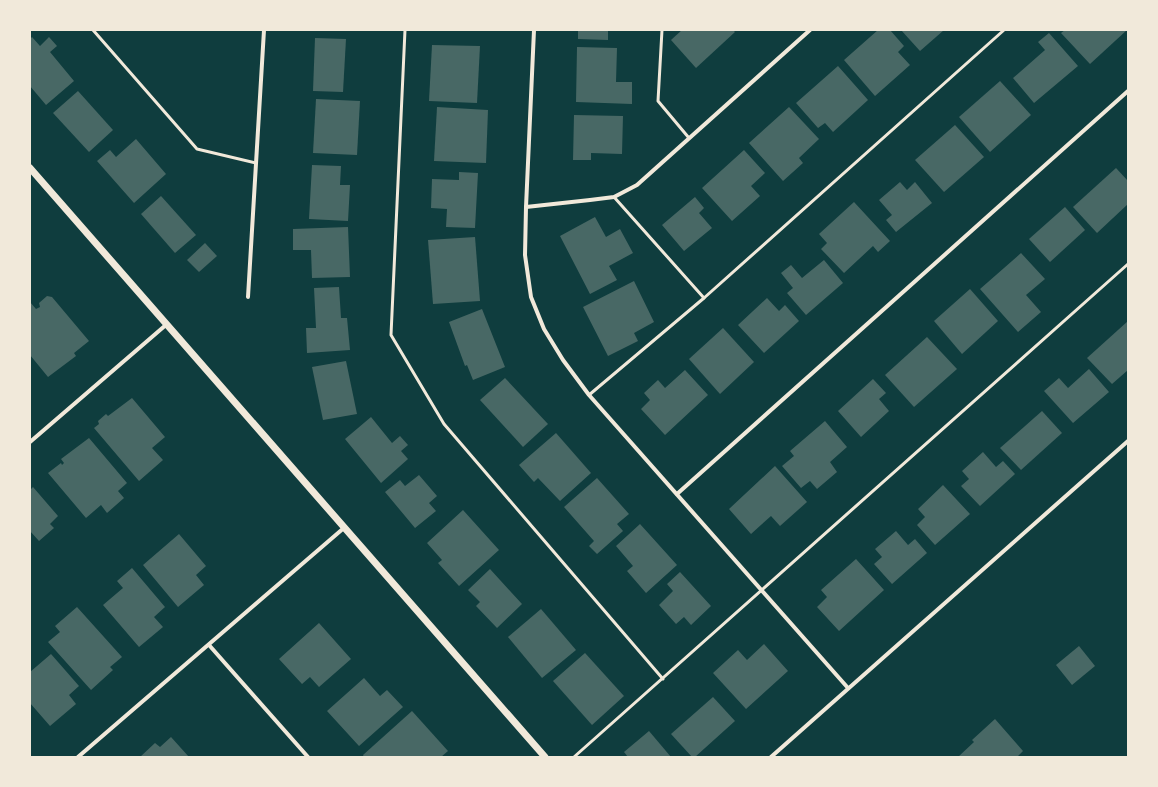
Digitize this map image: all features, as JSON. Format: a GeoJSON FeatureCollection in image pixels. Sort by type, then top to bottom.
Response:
{"type":"FeatureCollection","features":[{"type":"Feature","properties":{"kind":"street"},"geometry":{"type":"LineString","coordinates":[[248,297],[264,30]]}},
{"type":"Feature","properties":{"kind":"street"},"geometry":{"type":"LineString","coordinates":[[534,30],[526,207],[526,256],[531,297],[544,329],[563,360],[590,395],[848,688]]}},
{"type":"Feature","properties":{"kind":"street"},"geometry":{"type":"LineString","coordinates":[[526,207],[614,197],[637,185],[810,30]]}},
{"type":"Feature","properties":{"kind":"street"},"geometry":{"type":"LineString","coordinates":[[678,494],[1128,91]]}},
{"type":"Feature","properties":{"kind":"street"},"geometry":{"type":"LineString","coordinates":[[30,168],[545,757]]}},
{"type":"Feature","properties":{"kind":"street"},"geometry":{"type":"LineString","coordinates":[[30,442],[167,324]]}},
{"type":"Feature","properties":{"kind":"street"},"geometry":{"type":"LineString","coordinates":[[771,757],[1128,441]]}},
{"type":"Feature","properties":{"kind":"street"},"geometry":{"type":"LineString","coordinates":[[78,757],[345,527]]}},
{"type":"Feature","properties":{"kind":"street"},"geometry":{"type":"LineString","coordinates":[[209,645],[308,757]]}},
{"type":"Feature","properties":{"kind":"lane"},"geometry":{"type":"LineString","coordinates":[[92,30],[197,149],[256,163]]}},
{"type":"Feature","properties":{"kind":"lane"},"geometry":{"type":"LineString","coordinates":[[405,30],[391,335],[444,424],[663,679]]}},
{"type":"Feature","properties":{"kind":"lane"},"geometry":{"type":"LineString","coordinates":[[662,30],[658,101],[689,138]]}},
{"type":"Feature","properties":{"kind":"lane"},"geometry":{"type":"LineString","coordinates":[[590,395],[704,298],[1004,30]]}},
{"type":"Feature","properties":{"kind":"lane"},"geometry":{"type":"LineString","coordinates":[[614,197],[704,298]]}},
{"type":"Feature","properties":{"kind":"lane"},"geometry":{"type":"LineString","coordinates":[[574,757],[1128,264]]}},
{"type":"Feature","properties":{"kind":"building"},"geometry":{"type":"Polygon","coordinates":[[[578,30],[608,30],[608,40],[578,39],[578,30]]]}},
{"type":"Feature","properties":{"kind":"building"},"geometry":{"type":"Polygon","coordinates":[[[682,30],[733,30],[735,32],[696,68],[671,40],[682,30]]]}},
{"type":"Feature","properties":{"kind":"building"},"geometry":{"type":"Polygon","coordinates":[[[878,30],[890,30],[904,46],[898,52],[910,65],[875,96],[844,60],[878,30]]]}},
{"type":"Feature","properties":{"kind":"building"},"geometry":{"type":"Polygon","coordinates":[[[901,30],[944,30],[920,51],[901,30]]]}},
{"type":"Feature","properties":{"kind":"building"},"geometry":{"type":"Polygon","coordinates":[[[1065,30],[1127,30],[1090,64],[1061,33],[1065,30]]]}},
{"type":"Feature","properties":{"kind":"building"},"geometry":{"type":"Polygon","coordinates":[[[1049,33],[1078,66],[1034,103],[1013,78],[1045,50],[1038,42],[1049,33]]]}},
{"type":"Feature","properties":{"kind":"building"},"geometry":{"type":"Polygon","coordinates":[[[32,37],[40,46],[49,37],[57,46],[50,52],[74,81],[46,105],[30,86],[30,39],[32,37]]]}},
{"type":"Feature","properties":{"kind":"building"},"geometry":{"type":"Polygon","coordinates":[[[315,38],[346,39],[343,92],[313,91],[315,38]]]}},
{"type":"Feature","properties":{"kind":"building"},"geometry":{"type":"Polygon","coordinates":[[[432,45],[480,46],[477,103],[429,101],[432,45]]]}},
{"type":"Feature","properties":{"kind":"building"},"geometry":{"type":"Polygon","coordinates":[[[577,47],[617,48],[616,82],[632,82],[632,104],[576,102],[577,47]]]}},
{"type":"Feature","properties":{"kind":"building"},"geometry":{"type":"Polygon","coordinates":[[[838,66],[868,100],[833,132],[825,123],[818,128],[796,103],[838,66]]]}},
{"type":"Feature","properties":{"kind":"building"},"geometry":{"type":"Polygon","coordinates":[[[1000,81],[1031,115],[990,152],[959,117],[1000,81]]]}},
{"type":"Feature","properties":{"kind":"building"},"geometry":{"type":"Polygon","coordinates":[[[78,91],[113,130],[89,152],[53,113],[78,91]]]}},
{"type":"Feature","properties":{"kind":"building"},"geometry":{"type":"Polygon","coordinates":[[[316,99],[360,101],[357,155],[313,153],[316,99]]]}},
{"type":"Feature","properties":{"kind":"building"},"geometry":{"type":"Polygon","coordinates":[[[437,107],[488,110],[486,163],[434,161],[437,107]]]}},
{"type":"Feature","properties":{"kind":"building"},"geometry":{"type":"Polygon","coordinates":[[[789,107],[819,139],[799,158],[803,163],[783,181],[749,143],[789,107]]]}},
{"type":"Feature","properties":{"kind":"building"},"geometry":{"type":"Polygon","coordinates":[[[574,115],[623,116],[622,154],[591,153],[591,160],[573,160],[574,115]]]}},
{"type":"Feature","properties":{"kind":"building"},"geometry":{"type":"Polygon","coordinates":[[[955,125],[984,157],[944,192],[915,160],[955,125]]]}},
{"type":"Feature","properties":{"kind":"building"},"geometry":{"type":"Polygon","coordinates":[[[136,139],[166,174],[134,203],[97,161],[110,150],[116,157],[136,139]]]}},
{"type":"Feature","properties":{"kind":"building"},"geometry":{"type":"Polygon","coordinates":[[[744,150],[765,173],[751,186],[760,196],[732,221],[702,188],[744,150]]]}},
{"type":"Feature","properties":{"kind":"building"},"geometry":{"type":"Polygon","coordinates":[[[312,165],[341,166],[340,185],[350,185],[348,221],[309,219],[312,165]]]}},
{"type":"Feature","properties":{"kind":"building"},"geometry":{"type":"Polygon","coordinates":[[[1116,168],[1128,181],[1128,204],[1097,233],[1073,207],[1116,168]]]}},
{"type":"Feature","properties":{"kind":"building"},"geometry":{"type":"Polygon","coordinates":[[[459,172],[478,173],[475,228],[446,227],[447,209],[431,208],[432,179],[459,180],[459,172]]]}},
{"type":"Feature","properties":{"kind":"building"},"geometry":{"type":"Polygon","coordinates":[[[900,182],[907,190],[915,182],[932,203],[896,232],[886,220],[892,215],[879,200],[900,182]]]}},
{"type":"Feature","properties":{"kind":"building"},"geometry":{"type":"Polygon","coordinates":[[[161,196],[196,235],[175,253],[141,214],[161,196]]]}},
{"type":"Feature","properties":{"kind":"building"},"geometry":{"type":"Polygon","coordinates":[[[695,197],[704,208],[699,213],[712,228],[684,251],[662,225],[695,197]]]}},
{"type":"Feature","properties":{"kind":"building"},"geometry":{"type":"Polygon","coordinates":[[[854,202],[890,241],[878,252],[873,246],[844,273],[821,249],[827,243],[819,234],[854,202]]]}},
{"type":"Feature","properties":{"kind":"building"},"geometry":{"type":"Polygon","coordinates":[[[1065,207],[1085,230],[1050,262],[1029,239],[1065,207]]]}},
{"type":"Feature","properties":{"kind":"building"},"geometry":{"type":"Polygon","coordinates":[[[595,217],[606,237],[620,229],[633,253],[609,266],[617,280],[590,294],[560,236],[595,217]]]}},
{"type":"Feature","properties":{"kind":"building"},"geometry":{"type":"Polygon","coordinates":[[[348,227],[350,277],[312,278],[311,250],[293,250],[293,229],[348,227]]]}},
{"type":"Feature","properties":{"kind":"building"},"geometry":{"type":"Polygon","coordinates":[[[475,237],[480,301],[433,304],[428,240],[475,237]]]}},
{"type":"Feature","properties":{"kind":"building"},"geometry":{"type":"Polygon","coordinates":[[[205,243],[217,256],[199,272],[187,260],[205,243]]]}},
{"type":"Feature","properties":{"kind":"building"},"geometry":{"type":"Polygon","coordinates":[[[1021,253],[1045,279],[1026,295],[1041,312],[1018,332],[980,289],[1021,253]]]}},
{"type":"Feature","properties":{"kind":"building"},"geometry":{"type":"Polygon","coordinates":[[[824,260],[843,283],[806,315],[787,293],[793,288],[781,273],[791,265],[802,278],[824,260]]]}},
{"type":"Feature","properties":{"kind":"building"},"geometry":{"type":"Polygon","coordinates":[[[634,281],[654,322],[634,333],[638,341],[608,356],[583,307],[634,281]]]}},
{"type":"Feature","properties":{"kind":"building"},"geometry":{"type":"Polygon","coordinates":[[[339,287],[341,318],[347,318],[350,350],[307,353],[306,328],[316,328],[314,288],[339,287]]]}},
{"type":"Feature","properties":{"kind":"building"},"geometry":{"type":"Polygon","coordinates":[[[970,289],[998,321],[962,354],[934,321],[970,289]]]}},
{"type":"Feature","properties":{"kind":"building"},"geometry":{"type":"Polygon","coordinates":[[[47,296],[52,297],[89,341],[74,353],[76,356],[48,377],[30,355],[30,302],[36,309],[40,307],[39,303],[47,296]]]}},
{"type":"Feature","properties":{"kind":"building"},"geometry":{"type":"Polygon","coordinates":[[[767,298],[779,311],[785,305],[799,321],[764,353],[738,325],[767,298]]]}},
{"type":"Feature","properties":{"kind":"building"},"geometry":{"type":"Polygon","coordinates":[[[482,309],[505,367],[473,380],[467,365],[465,366],[449,322],[482,309]]]}},
{"type":"Feature","properties":{"kind":"building"},"geometry":{"type":"Polygon","coordinates":[[[1128,321],[1128,370],[1112,384],[1087,358],[1128,321]]]}},
{"type":"Feature","properties":{"kind":"building"},"geometry":{"type":"Polygon","coordinates":[[[723,328],[754,362],[720,394],[689,359],[723,328]]]}},
{"type":"Feature","properties":{"kind":"building"},"geometry":{"type":"Polygon","coordinates":[[[927,337],[957,369],[914,407],[885,375],[927,337]]]}},
{"type":"Feature","properties":{"kind":"building"},"geometry":{"type":"Polygon","coordinates":[[[346,361],[357,414],[323,420],[312,367],[346,361]]]}},
{"type":"Feature","properties":{"kind":"building"},"geometry":{"type":"Polygon","coordinates":[[[1089,369],[1109,392],[1073,423],[1044,391],[1059,378],[1068,388],[1089,369]]]}},
{"type":"Feature","properties":{"kind":"building"},"geometry":{"type":"Polygon","coordinates":[[[685,370],[708,395],[665,435],[641,409],[650,400],[644,393],[658,380],[665,388],[685,370]]]}},
{"type":"Feature","properties":{"kind":"building"},"geometry":{"type":"Polygon","coordinates":[[[505,378],[548,424],[523,447],[480,400],[505,378]]]}},
{"type":"Feature","properties":{"kind":"building"},"geometry":{"type":"Polygon","coordinates":[[[873,379],[886,393],[879,399],[889,411],[861,437],[838,411],[873,379]]]}},
{"type":"Feature","properties":{"kind":"building"},"geometry":{"type":"Polygon","coordinates":[[[132,398],[165,437],[152,448],[163,460],[139,481],[94,428],[99,424],[98,421],[106,414],[108,416],[132,398]]]}},
{"type":"Feature","properties":{"kind":"building"},"geometry":{"type":"Polygon","coordinates":[[[1042,411],[1062,433],[1021,470],[1000,448],[1042,411]]]}},
{"type":"Feature","properties":{"kind":"building"},"geometry":{"type":"Polygon","coordinates":[[[371,417],[392,443],[400,436],[408,445],[401,451],[408,459],[381,483],[345,439],[371,417]]]}},
{"type":"Feature","properties":{"kind":"building"},"geometry":{"type":"Polygon","coordinates":[[[825,421],[847,447],[830,462],[837,472],[817,489],[810,481],[801,488],[782,466],[794,456],[790,451],[825,421]]]}},
{"type":"Feature","properties":{"kind":"building"},"geometry":{"type":"Polygon","coordinates":[[[556,433],[591,473],[560,501],[538,478],[534,482],[519,465],[556,433]]]}},
{"type":"Feature","properties":{"kind":"building"},"geometry":{"type":"Polygon","coordinates":[[[89,438],[127,483],[118,491],[124,498],[107,513],[101,505],[86,518],[48,473],[61,463],[62,465],[64,463],[61,459],[89,438]]]}},
{"type":"Feature","properties":{"kind":"building"},"geometry":{"type":"Polygon","coordinates":[[[983,452],[996,467],[1003,461],[1015,474],[980,506],[961,486],[969,479],[962,471],[983,452]]]}},
{"type":"Feature","properties":{"kind":"building"},"geometry":{"type":"Polygon","coordinates":[[[775,466],[807,502],[780,526],[771,516],[751,534],[729,509],[775,466]]]}},
{"type":"Feature","properties":{"kind":"building"},"geometry":{"type":"Polygon","coordinates":[[[419,475],[437,496],[429,503],[436,511],[415,528],[385,492],[400,480],[405,486],[419,475]]]}},
{"type":"Feature","properties":{"kind":"building"},"geometry":{"type":"Polygon","coordinates":[[[597,478],[629,514],[617,524],[623,531],[597,554],[589,546],[594,541],[564,507],[597,478]]]}},
{"type":"Feature","properties":{"kind":"building"},"geometry":{"type":"Polygon","coordinates":[[[943,485],[970,514],[935,545],[917,525],[925,517],[918,509],[943,485]]]}},
{"type":"Feature","properties":{"kind":"building"},"geometry":{"type":"Polygon","coordinates":[[[33,487],[58,516],[50,524],[54,528],[39,541],[30,531],[30,490],[33,487]]]}},
{"type":"Feature","properties":{"kind":"building"},"geometry":{"type":"Polygon","coordinates":[[[463,510],[499,550],[459,586],[438,563],[442,560],[427,543],[463,510]]]}},
{"type":"Feature","properties":{"kind":"building"},"geometry":{"type":"Polygon","coordinates":[[[640,524],[677,565],[646,593],[627,571],[633,566],[616,546],[640,524]]]}},
{"type":"Feature","properties":{"kind":"building"},"geometry":{"type":"Polygon","coordinates":[[[896,531],[908,545],[915,539],[927,553],[892,584],[874,564],[882,557],[875,549],[896,531]]]}},
{"type":"Feature","properties":{"kind":"building"},"geometry":{"type":"Polygon","coordinates":[[[179,534],[206,566],[196,575],[204,585],[178,607],[143,565],[179,534]]]}},
{"type":"Feature","properties":{"kind":"building"},"geometry":{"type":"Polygon","coordinates":[[[856,559],[884,590],[839,631],[817,607],[827,597],[821,590],[856,559]]]}},
{"type":"Feature","properties":{"kind":"building"},"geometry":{"type":"Polygon","coordinates":[[[132,568],[165,607],[154,617],[163,627],[139,647],[103,605],[123,588],[117,581],[132,568]]]}},
{"type":"Feature","properties":{"kind":"building"},"geometry":{"type":"Polygon","coordinates":[[[490,569],[522,604],[497,628],[476,606],[480,602],[468,590],[490,569]]]}},
{"type":"Feature","properties":{"kind":"building"},"geometry":{"type":"Polygon","coordinates":[[[680,572],[711,606],[691,625],[684,617],[676,624],[659,605],[673,591],[667,584],[680,572]]]}},
{"type":"Feature","properties":{"kind":"building"},"geometry":{"type":"Polygon","coordinates":[[[77,607],[122,657],[110,667],[113,670],[91,690],[48,642],[60,632],[55,626],[77,607]]]}},
{"type":"Feature","properties":{"kind":"building"},"geometry":{"type":"Polygon","coordinates":[[[541,609],[576,650],[542,678],[508,637],[541,609]]]}},
{"type":"Feature","properties":{"kind":"building"},"geometry":{"type":"Polygon","coordinates":[[[319,623],[351,659],[319,687],[310,677],[302,684],[279,659],[319,623]]]}},
{"type":"Feature","properties":{"kind":"building"},"geometry":{"type":"Polygon","coordinates":[[[764,644],[788,671],[746,709],[713,673],[738,650],[747,660],[764,644]]]}},
{"type":"Feature","properties":{"kind":"building"},"geometry":{"type":"Polygon","coordinates":[[[1079,646],[1095,666],[1072,685],[1056,665],[1079,646]]]}},
{"type":"Feature","properties":{"kind":"building"},"geometry":{"type":"Polygon","coordinates":[[[585,653],[624,696],[592,725],[553,681],[585,653]]]}},
{"type":"Feature","properties":{"kind":"building"},"geometry":{"type":"Polygon","coordinates":[[[51,654],[79,686],[69,695],[76,704],[50,726],[30,703],[30,672],[51,654]]]}},
{"type":"Feature","properties":{"kind":"building"},"geometry":{"type":"Polygon","coordinates":[[[364,678],[380,696],[387,690],[403,707],[359,746],[327,711],[364,678]]]}},
{"type":"Feature","properties":{"kind":"building"},"geometry":{"type":"Polygon","coordinates":[[[713,697],[735,721],[695,757],[692,757],[671,734],[713,697]]]}},
{"type":"Feature","properties":{"kind":"building"},"geometry":{"type":"Polygon","coordinates":[[[412,711],[448,751],[441,757],[364,757],[363,755],[412,711]]]}},
{"type":"Feature","properties":{"kind":"building"},"geometry":{"type":"Polygon","coordinates":[[[995,719],[1023,751],[1017,757],[958,757],[974,742],[972,740],[995,719]]]}},
{"type":"Feature","properties":{"kind":"building"},"geometry":{"type":"Polygon","coordinates":[[[649,731],[671,757],[628,757],[624,752],[649,731]]]}},
{"type":"Feature","properties":{"kind":"building"},"geometry":{"type":"Polygon","coordinates":[[[171,737],[189,757],[140,757],[155,743],[160,747],[171,737]]]}}]}
